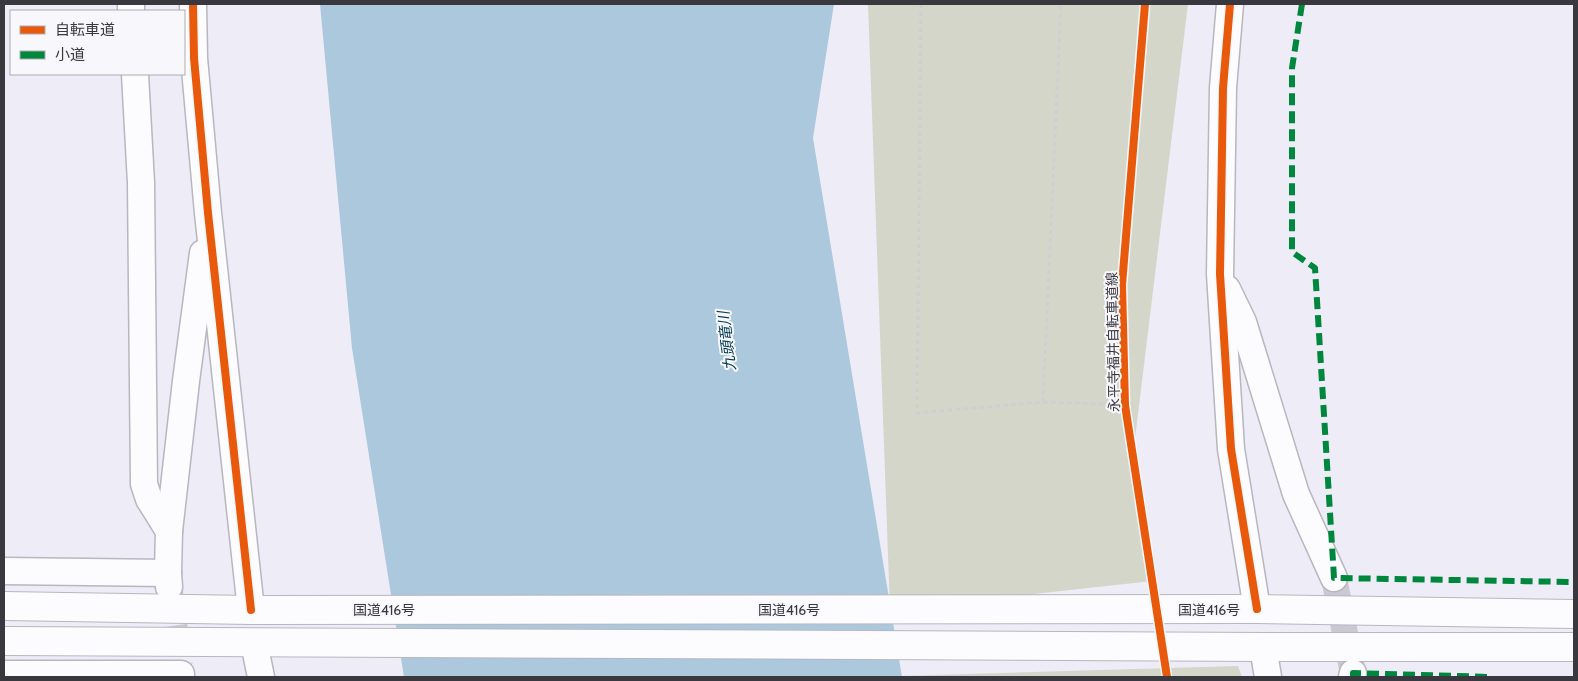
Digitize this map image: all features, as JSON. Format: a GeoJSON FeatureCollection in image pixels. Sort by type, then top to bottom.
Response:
{"type":"FeatureCollection","features":[{"type":"Feature","properties":{"kind":"highway","name":"国道416号"},"geometry":{"type":"LineString","coordinates":[[4,606],[251,610],[1248,610],[1574,614]]}},
{"type":"Feature","properties":{"kind":"highway"},"geometry":{"type":"LineString","coordinates":[[4,641],[1574,647]]}},
{"type":"Feature","properties":{"kind":"street"},"geometry":{"type":"LineString","coordinates":[[192,4],[194,58],[208,213],[251,610]]}},
{"type":"Feature","properties":{"kind":"street"},"geometry":{"type":"LineString","coordinates":[[1230,4],[1223,88],[1220,274],[1231,449],[1248,610]]}},
{"type":"Feature","properties":{"kind":"street"},"geometry":{"type":"LineString","coordinates":[[135,75],[141,183],[144,484],[149,499],[169,530]]}},
{"type":"Feature","properties":{"kind":"street"},"geometry":{"type":"LineString","coordinates":[[4,571],[168,580],[169,530],[208,213]]}},
{"type":"Feature","properties":{"kind":"street"},"geometry":{"type":"LineString","coordinates":[[1220,274],[1243,322],[1296,494],[1334,578]]}},
{"type":"Feature","properties":{"kind":"street"},"geometry":{"type":"LineString","coordinates":[[254,643],[261,677]]}},
{"type":"Feature","properties":{"kind":"street"},"geometry":{"type":"LineString","coordinates":[[1254,647],[1268,677]]}},
{"type":"Feature","properties":{"kind":"street"},"geometry":{"type":"LineString","coordinates":[[4,674],[180,672]]}},
{"type":"Feature","properties":{"kind":"path"},"geometry":{"type":"LineString","coordinates":[[920,4],[917,413],[1042,402],[1125,406]]}},
{"type":"Feature","properties":{"kind":"path"},"geometry":{"type":"LineString","coordinates":[[1042,402],[1061,4]]}},
{"type":"Feature","properties":{"kind":"shaded area"},"geometry":{"type":"Polygon","coordinates":[[[868,4],[1188,4],[1133,455],[1152,581],[890,610],[868,4]]]}},
{"type":"Feature","properties":{"kind":"shaded area"},"geometry":{"type":"Polygon","coordinates":[[[1238,666],[1242,677],[902,676],[1238,666]]]}},
{"type":"Feature","properties":{"kind":"water","name":"九頭竜川"},"geometry":{"type":"Polygon","coordinates":[[[320,4],[834,4],[813,138],[902,677],[404,677],[352,348],[320,4]]]}},
{"type":"Feature","properties":{"kind":"tunnel"},"geometry":{"type":"LineString","coordinates":[[1334,578],[1352,668]]}},
{"type":"Feature","properties":{"kind":"tunnel"},"geometry":{"type":"LineString","coordinates":[[169,587],[180,665]]}},
{"type":"Feature","properties":{"kind":"marked path"},"geometry":{"type":"LineString","coordinates":[[1302,4],[1292,68],[1292,252],[1315,268],[1334,578],[1574,582]]}},
{"type":"Feature","properties":{"kind":"marked path"},"geometry":{"type":"LineString","coordinates":[[1353,677],[1353,673],[1491,677]]}},
{"type":"Feature","properties":{"kind":"cycle path"},"geometry":{"type":"LineString","coordinates":[[193,4],[194,58],[208,213],[251,610]]}},
{"type":"Feature","properties":{"kind":"cycle path","name":"永平寺福井自転車道線"},"geometry":{"type":"LineString","coordinates":[[1145,4],[1122,285],[1125,405],[1167,677]]}},
{"type":"Feature","properties":{"kind":"cycle path"},"geometry":{"type":"LineString","coordinates":[[1230,4],[1223,88],[1220,274],[1231,449],[1257,609]]}}]}
